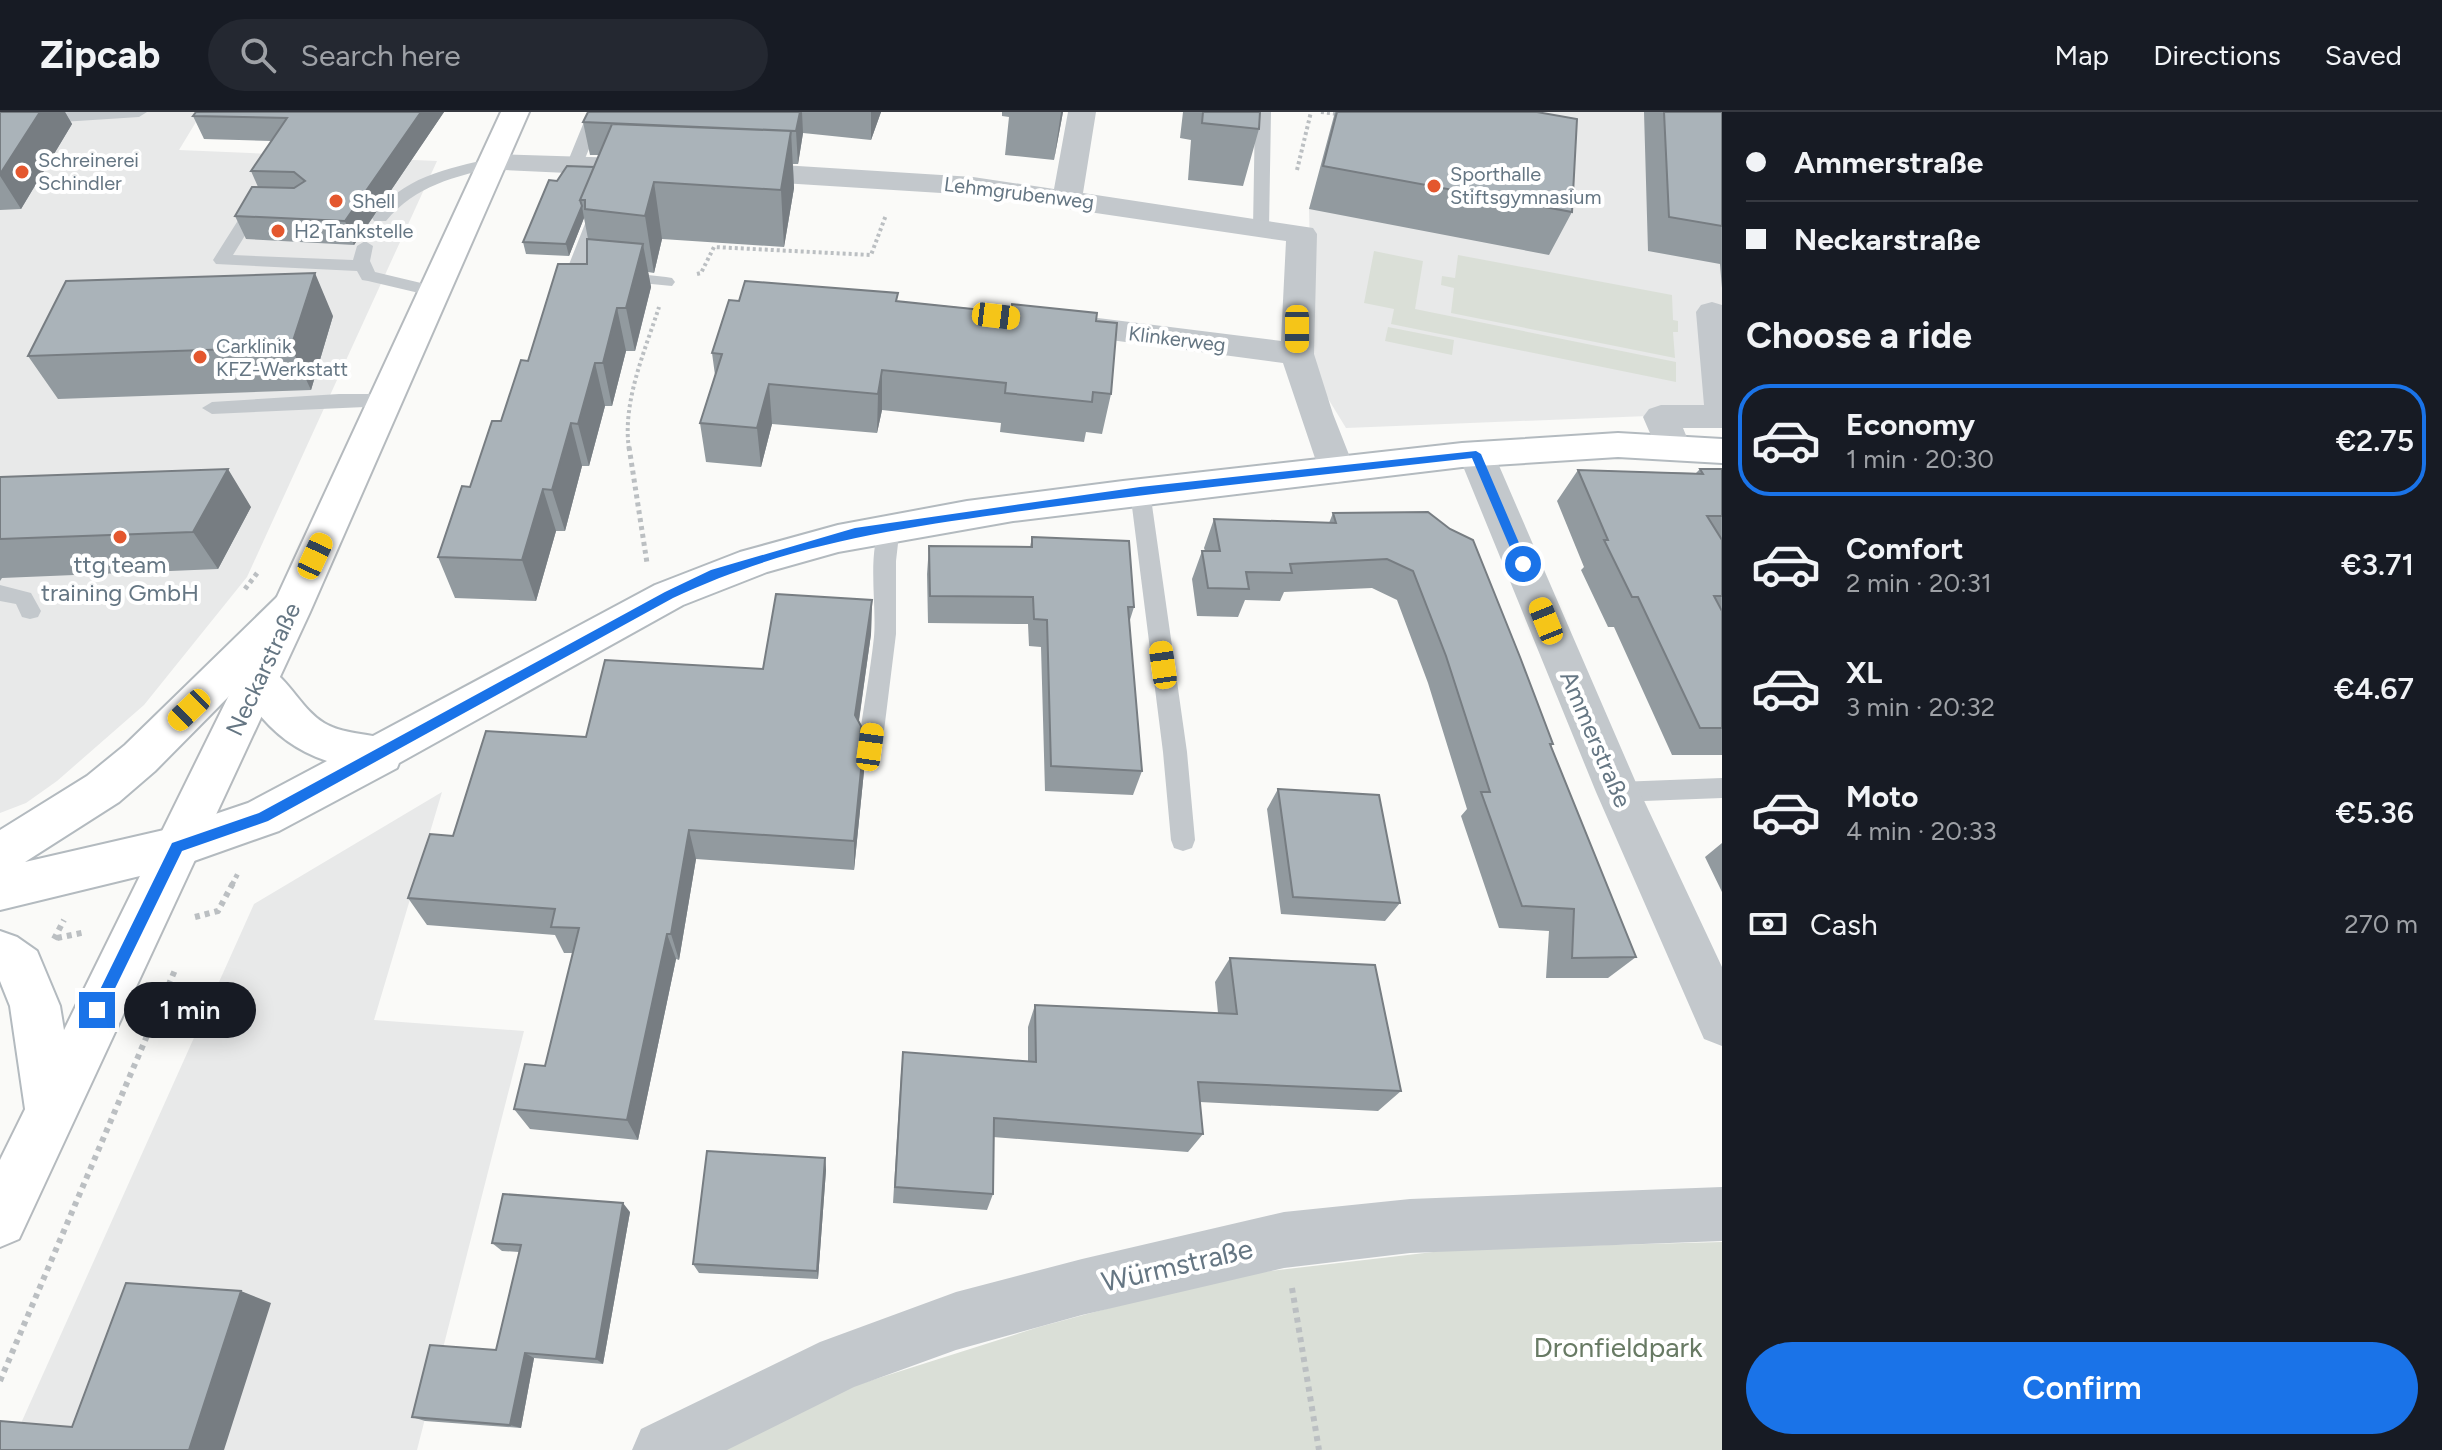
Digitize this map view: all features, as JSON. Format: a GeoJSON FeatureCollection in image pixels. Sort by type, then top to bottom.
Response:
{"type":"FeatureCollection","features":[{"type":"Feature","properties":{"kind":"main road","name":"Neckarstraße"},"geometry":{"type":"LineString","coordinates":[[0,1220],[258,680],[515,112]]}},
{"type":"Feature","properties":{"kind":"main road"},"geometry":{"type":"LineString","coordinates":[[0,889],[177,847],[263,817],[382,755],[669,595],[715,573],[855,532],[1140,491],[1476,454],[1591,444],[1672,445],[1722,451]]}},
{"type":"Feature","properties":{"kind":"main road"},"geometry":{"type":"LineString","coordinates":[[0,854],[103,789],[140,758],[291,608]]}},
{"type":"Feature","properties":{"kind":"main road"},"geometry":{"type":"LineString","coordinates":[[258,680],[289,722],[300,731],[334,747],[382,755]]}},
{"type":"Feature","properties":{"kind":"main road"},"geometry":{"type":"LineString","coordinates":[[0,953],[20,967],[35,1006],[51,1109]]}},
{"type":"Feature","properties":{"kind":"street"},"geometry":{"type":"LineString","coordinates":[[1067,198],[1082,112]]}},
{"type":"Feature","properties":{"kind":"street"},"geometry":{"type":"LineString","coordinates":[[493,163],[574,166],[611,180],[678,169]]}},
{"type":"Feature","properties":{"kind":"street","name":"Lehmgrubenweg"},"geometry":{"type":"LineString","coordinates":[[709,170],[898,180],[1067,198],[1302,234]]}},
{"type":"Feature","properties":{"kind":"street"},"geometry":{"type":"LineString","coordinates":[[1302,234],[1297,354],[1310,402],[1337,470]]}},
{"type":"Feature","properties":{"kind":"street"},"geometry":{"type":"LineString","coordinates":[[1672,445],[1661,417],[1722,414],[1712,312]]}},
{"type":"Feature","properties":{"kind":"street","name":"Klinkerweg"},"geometry":{"type":"LineString","coordinates":[[1021,319],[1297,354]]}},
{"type":"Feature","properties":{"kind":"street","name":"Ammerstraße"},"geometry":{"type":"LineString","coordinates":[[1476,454],[1618,792],[1722,1022]]}},
{"type":"Feature","properties":{"kind":"street","name":"Würmstraße"},"geometry":{"type":"LineString","coordinates":[[662,1450],[841,1363],[956,1321],[1082,1287],[1284,1240],[1410,1226],[1722,1214]]}},
{"type":"Feature","properties":{"kind":"lane"},"geometry":{"type":"LineString","coordinates":[[0,121],[139,112]]}},
{"type":"Feature","properties":{"kind":"lane"},"geometry":{"type":"LineString","coordinates":[[574,166],[596,112]]}},
{"type":"Feature","properties":{"kind":"lane"},"geometry":{"type":"LineString","coordinates":[[1261,228],[1263,112]]}},
{"type":"Feature","properties":{"kind":"lane"},"geometry":{"type":"LineString","coordinates":[[380,210],[401,192],[445,173],[493,163]]}},
{"type":"Feature","properties":{"kind":"lane"},"geometry":{"type":"LineString","coordinates":[[611,180],[575,272],[666,282]]}},
{"type":"Feature","properties":{"kind":"lane"},"geometry":{"type":"LineString","coordinates":[[272,203],[256,203],[222,260],[363,266]]}},
{"type":"Feature","properties":{"kind":"lane"},"geometry":{"type":"LineString","coordinates":[[365,246],[363,266],[368,276],[436,292]]}},
{"type":"Feature","properties":{"kind":"lane"},"geometry":{"type":"LineString","coordinates":[[212,408],[387,400]]}},
{"type":"Feature","properties":{"kind":"lane"},"geometry":{"type":"LineString","coordinates":[[1140,491],[1175,752],[1183,840]]}},
{"type":"Feature","properties":{"kind":"lane"},"geometry":{"type":"LineString","coordinates":[[870,747],[885,634],[885,561],[890,526]]}},
{"type":"Feature","properties":{"kind":"lane"},"geometry":{"type":"LineString","coordinates":[[0,593],[20,595],[28,602],[30,611]]}},
{"type":"Feature","properties":{"kind":"lane"},"geometry":{"type":"LineString","coordinates":[[1618,792],[1722,788]]}},
{"type":"Feature","properties":{"kind":"path"},"geometry":{"type":"LineString","coordinates":[[1302,234],[1294,183],[1311,112]]}},
{"type":"Feature","properties":{"kind":"path"},"geometry":{"type":"LineString","coordinates":[[1321,112],[1338,114]]}},
{"type":"Feature","properties":{"kind":"path"},"geometry":{"type":"LineString","coordinates":[[669,595],[648,566],[627,434],[634,388],[666,282],[701,273],[714,247],[871,255],[898,180]]}},
{"type":"Feature","properties":{"kind":"path"},"geometry":{"type":"LineString","coordinates":[[244,592],[259,571]]}},
{"type":"Feature","properties":{"kind":"path"},"geometry":{"type":"LineString","coordinates":[[218,911],[245,864]]}},
{"type":"Feature","properties":{"kind":"path"},"geometry":{"type":"LineString","coordinates":[[194,926],[204,904]]}},
{"type":"Feature","properties":{"kind":"path"},"geometry":{"type":"LineString","coordinates":[[0,1381],[179,960]]}},
{"type":"Feature","properties":{"kind":"path"},"geometry":{"type":"LineString","coordinates":[[1284,1240],[1319,1450]]}},
{"type":"Feature","properties":{"kind":"shaded area"},"geometry":{"type":"Polygon","coordinates":[[[0,112],[202,112],[179,150],[437,161],[247,577],[144,705],[57,781],[26,803],[0,813],[0,112]]]}},
{"type":"Feature","properties":{"kind":"shaded area"},"geometry":{"type":"Polygon","coordinates":[[[1337,112],[1722,112],[1722,413],[1346,428],[1313,374],[1309,209],[1337,112]]]}},
{"type":"Feature","properties":{"kind":"shaded area"},"geometry":{"type":"Polygon","coordinates":[[[442,792],[374,1020],[524,1031],[417,1450],[9,1450],[254,904],[442,792]]]}},
{"type":"Feature","properties":{"kind":"green space"},"geometry":{"type":"Polygon","coordinates":[[[1374,251],[1423,261],[1415,309],[1676,362],[1676,382],[1391,324],[1394,309],[1364,303],[1374,251]]]}},
{"type":"Feature","properties":{"kind":"green space"},"geometry":{"type":"Polygon","coordinates":[[[1458,255],[1672,295],[1673,320],[1678,321],[1678,332],[1673,332],[1675,358],[1451,313],[1454,288],[1441,285],[1442,276],[1455,278],[1458,255]]]}},
{"type":"Feature","properties":{"kind":"green space"},"geometry":{"type":"Polygon","coordinates":[[[1388,327],[1454,340],[1452,355],[1385,341],[1388,327]]]}},
{"type":"Feature","properties":{"kind":"green space","name":"Dronfieldpark"},"geometry":{"type":"Polygon","coordinates":[[[1722,1242],[1722,1450],[712,1450],[819,1397],[1039,1327],[1228,1276],[1459,1249],[1722,1242]]]}},
{"type":"Feature","properties":{"kind":"building"},"geometry":{"type":"Polygon","coordinates":[[[0,112],[40,112],[0,174],[0,112]]]}},
{"type":"Feature","properties":{"kind":"building"},"geometry":{"type":"Polygon","coordinates":[[[196,112],[421,112],[345,221],[235,216],[252,187],[294,188],[305,181],[294,172],[251,171],[287,118],[193,116],[196,112]]]}},
{"type":"Feature","properties":{"kind":"building"},"geometry":{"type":"Polygon","coordinates":[[[588,112],[800,112],[796,131],[583,122],[588,112]]]}},
{"type":"Feature","properties":{"kind":"building"},"geometry":{"type":"Polygon","coordinates":[[[1203,112],[1260,112],[1259,129],[1202,123],[1203,112]]]}},
{"type":"Feature","properties":{"kind":"building"},"geometry":{"type":"Polygon","coordinates":[[[1337,112],[1537,112],[1577,119],[1572,212],[1323,166],[1337,112]]]}},
{"type":"Feature","properties":{"kind":"building"},"geometry":{"type":"Polygon","coordinates":[[[1664,112],[1722,112],[1722,226],[1669,217],[1664,112]]]}},
{"type":"Feature","properties":{"kind":"building"},"geometry":{"type":"Polygon","coordinates":[[[612,124],[791,131],[781,190],[654,182],[645,216],[585,209],[585,200],[580,200],[612,124]]]}},
{"type":"Feature","properties":{"kind":"building"},"geometry":{"type":"Polygon","coordinates":[[[567,166],[594,167],[566,244],[523,242],[549,180],[557,181],[567,166]]]}},
{"type":"Feature","properties":{"kind":"building"},"geometry":{"type":"Polygon","coordinates":[[[587,239],[643,244],[626,308],[617,308],[603,363],[595,363],[578,424],[571,423],[552,490],[543,489],[522,560],[438,557],[462,486],[470,487],[492,421],[501,421],[521,360],[528,361],[558,264],[587,264],[587,239]]]}},
{"type":"Feature","properties":{"kind":"building"},"geometry":{"type":"Polygon","coordinates":[[[315,273],[291,347],[28,356],[66,281],[315,273]]]}},
{"type":"Feature","properties":{"kind":"building"},"geometry":{"type":"Polygon","coordinates":[[[745,281],[898,293],[896,301],[1011,313],[1012,304],[1097,313],[1096,321],[1117,323],[1111,394],[1093,392],[1092,402],[1005,393],[1006,383],[882,370],[878,394],[769,384],[757,428],[700,423],[722,354],[712,353],[729,300],[739,301],[745,281]]]}},
{"type":"Feature","properties":{"kind":"building"},"geometry":{"type":"Polygon","coordinates":[[[228,469],[193,532],[0,539],[0,477],[228,469]]]}},
{"type":"Feature","properties":{"kind":"building"},"geometry":{"type":"Polygon","coordinates":[[[1700,469],[1722,469],[1722,516],[1707,516],[1722,540],[1722,596],[1714,596],[1722,611],[1722,728],[1700,728],[1638,597],[1632,597],[1604,540],[1608,540],[1578,470],[1703,474],[1700,469]]]}},
{"type":"Feature","properties":{"kind":"building"},"geometry":{"type":"Polygon","coordinates":[[[1428,512],[1450,529],[1473,540],[1553,744],[1550,744],[1636,957],[1572,958],[1574,909],[1522,906],[1481,792],[1490,792],[1446,656],[1413,571],[1387,559],[1290,564],[1292,573],[1246,572],[1249,589],[1208,588],[1202,551],[1220,551],[1214,519],[1336,523],[1333,513],[1428,512]]]}},
{"type":"Feature","properties":{"kind":"building"},"geometry":{"type":"Polygon","coordinates":[[[1032,537],[1129,541],[1134,607],[1128,607],[1142,771],[1051,766],[1047,620],[1034,619],[1033,597],[930,596],[929,546],[1032,547],[1032,537]]]}},
{"type":"Feature","properties":{"kind":"building"},"geometry":{"type":"Polygon","coordinates":[[[776,594],[872,600],[855,715],[861,726],[860,740],[864,740],[854,841],[689,830],[671,934],[667,934],[627,1120],[514,1109],[525,1064],[545,1066],[579,928],[551,927],[555,909],[408,898],[430,834],[453,836],[486,731],[586,737],[605,660],[763,669],[776,594]]]}},
{"type":"Feature","properties":{"kind":"building"},"geometry":{"type":"Polygon","coordinates":[[[1278,789],[1379,795],[1400,903],[1293,897],[1278,789]]]}},
{"type":"Feature","properties":{"kind":"building"},"geometry":{"type":"Polygon","coordinates":[[[1230,958],[1375,965],[1401,1091],[1198,1082],[1203,1134],[994,1118],[993,1194],[895,1187],[903,1052],[1036,1062],[1035,1005],[1237,1014],[1230,958]]]}},
{"type":"Feature","properties":{"kind":"building"},"geometry":{"type":"Polygon","coordinates":[[[707,1151],[825,1158],[817,1271],[693,1264],[707,1151]]]}},
{"type":"Feature","properties":{"kind":"building"},"geometry":{"type":"Polygon","coordinates":[[[503,1194],[623,1203],[596,1359],[525,1353],[510,1425],[412,1417],[430,1345],[496,1350],[521,1245],[492,1243],[503,1194]]]}},
{"type":"Feature","properties":{"kind":"building"},"geometry":{"type":"Polygon","coordinates":[[[126,1283],[241,1291],[189,1450],[0,1450],[0,1421],[72,1427],[126,1283]]]}},
{"type":"Feature","properties":{"kind":"place","name":"Schreinerei Schindler"},"geometry":{"type":"Point","coordinates":[22,172]}},
{"type":"Feature","properties":{"kind":"place","name":"Sporthalle Stiftsgymnasium"},"geometry":{"type":"Point","coordinates":[1434,186]}},
{"type":"Feature","properties":{"kind":"place","name":"Shell"},"geometry":{"type":"Point","coordinates":[336,201]}},
{"type":"Feature","properties":{"kind":"place","name":"H2 Tankstelle"},"geometry":{"type":"Point","coordinates":[278,231]}},
{"type":"Feature","properties":{"kind":"place","name":"Carklinik KFZ-Werkstatt"},"geometry":{"type":"Point","coordinates":[200,357]}},
{"type":"Feature","properties":{"kind":"place","name":"ttg team training GmbH"},"geometry":{"type":"Point","coordinates":[120,537]}},
{"type":"Feature","properties":{"kind":"route"},"geometry":{"type":"LineString","coordinates":[[97,1010],[177,847],[240,828],[263,817],[382,755],[669,595],[715,573],[776,553],[855,532],[924,521],[1140,491],[1476,454],[1523,564]]}}]}
